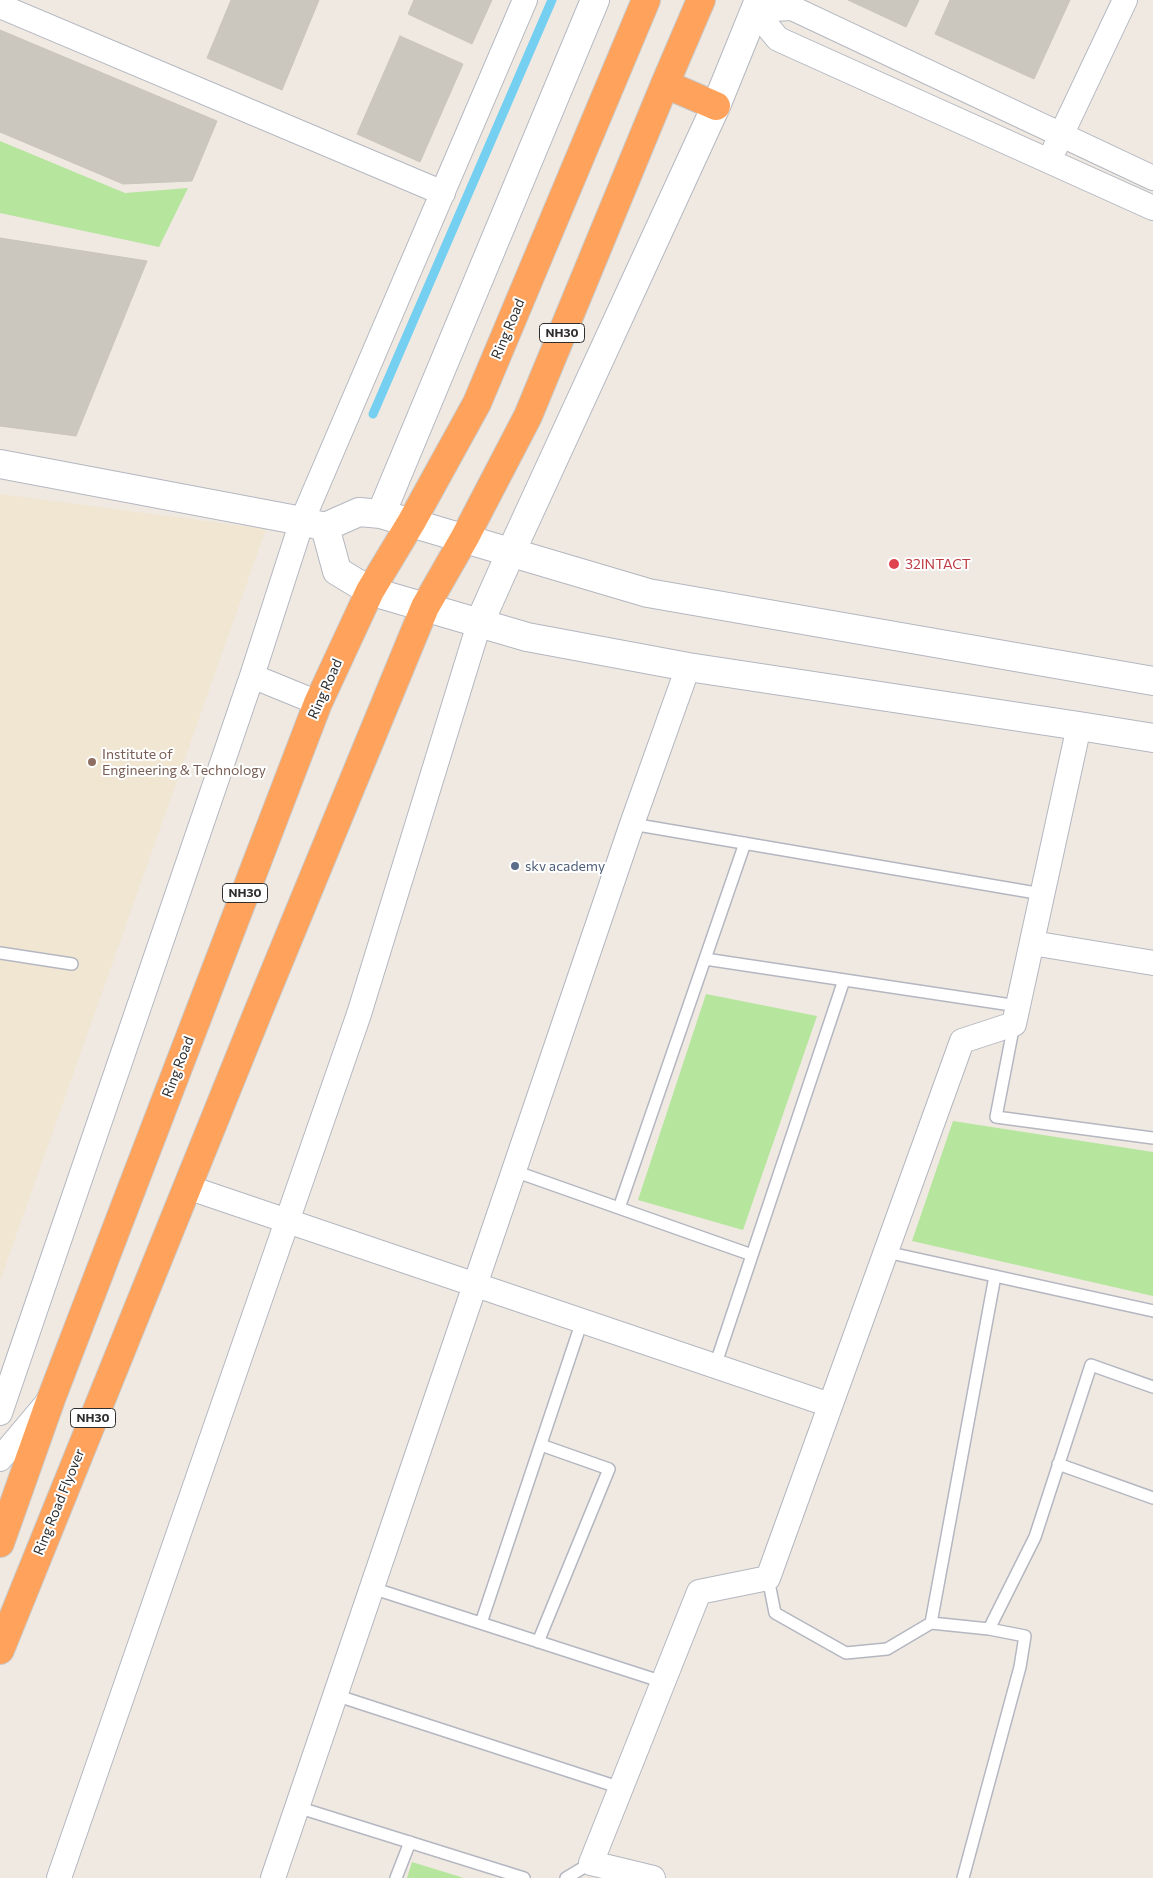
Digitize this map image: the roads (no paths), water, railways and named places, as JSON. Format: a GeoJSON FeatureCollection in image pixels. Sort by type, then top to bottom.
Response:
{"type":"FeatureCollection","features":[{"type":"Feature","properties":{"kind":"highway","name":"Ring Road"},"geometry":{"type":"LineString","coordinates":[[50,1399],[318,703],[370,591],[412,521],[478,403],[646,0]]}},
{"type":"Feature","properties":{"kind":"highway","name":"NH30"},"geometry":{"type":"LineString","coordinates":[[187,1187],[425,607],[465,538],[528,416],[664,84],[701,0]]}},
{"type":"Feature","properties":{"kind":"highway"},"geometry":{"type":"LineString","coordinates":[[664,84],[716,106]]}},
{"type":"Feature","properties":{"kind":"highway","name":"Ring Road Flyover"},"geometry":{"type":"LineString","coordinates":[[0,1650],[187,1187]]}},
{"type":"Feature","properties":{"kind":"highway","name":"NH30"},"geometry":{"type":"LineString","coordinates":[[0,1543],[50,1399]]}},
{"type":"Feature","properties":{"kind":"street"},"geometry":{"type":"LineString","coordinates":[[0,1413],[252,676],[314,524],[443,193],[525,0]]}},
{"type":"Feature","properties":{"kind":"street"},"geometry":{"type":"LineString","coordinates":[[382,514],[595,0]]}},
{"type":"Feature","properties":{"kind":"street"},"geometry":{"type":"LineString","coordinates":[[1049,161],[1125,0]]}},
{"type":"Feature","properties":{"kind":"street"},"geometry":{"type":"LineString","coordinates":[[757,5],[792,8],[1153,178]]}},
{"type":"Feature","properties":{"kind":"street"},"geometry":{"type":"LineString","coordinates":[[59,1878],[359,1014],[480,624],[511,552],[716,106],[757,5]]}},
{"type":"Feature","properties":{"kind":"street"},"geometry":{"type":"LineString","coordinates":[[757,5],[778,39],[1153,208]]}},
{"type":"Feature","properties":{"kind":"street"},"geometry":{"type":"LineString","coordinates":[[0,6],[443,193]]}},
{"type":"Feature","properties":{"kind":"street"},"geometry":{"type":"LineString","coordinates":[[0,464],[314,524],[359,512],[382,514],[412,521],[565,570],[648,593],[1153,681]]}},
{"type":"Feature","properties":{"kind":"street"},"geometry":{"type":"LineString","coordinates":[[314,524],[337,571],[370,591],[527,637],[688,667],[1153,738]]}},
{"type":"Feature","properties":{"kind":"street"},"geometry":{"type":"LineString","coordinates":[[273,1878],[632,824],[688,667]]}},
{"type":"Feature","properties":{"kind":"street"},"geometry":{"type":"LineString","coordinates":[[252,676],[318,703]]}},
{"type":"Feature","properties":{"kind":"street"},"geometry":{"type":"LineString","coordinates":[[653,1878],[591,1863],[699,1592],[768,1578],[962,1042],[1016,1015],[1079,726]]}},
{"type":"Feature","properties":{"kind":"street"},"geometry":{"type":"LineString","coordinates":[[1032,943],[1153,963]]}},
{"type":"Feature","properties":{"kind":"street"},"geometry":{"type":"LineString","coordinates":[[187,1187],[830,1405]]}},
{"type":"Feature","properties":{"kind":"street"},"geometry":{"type":"LineString","coordinates":[[0,1459],[50,1399]]}},
{"type":"Feature","properties":{"kind":"lane"},"geometry":{"type":"LineString","coordinates":[[632,824],[1042,894]]}},
{"type":"Feature","properties":{"kind":"lane"},"geometry":{"type":"LineString","coordinates":[[619,1208],[745,843]]}},
{"type":"Feature","properties":{"kind":"lane"},"geometry":{"type":"LineString","coordinates":[[0,953],[72,964]]}},
{"type":"Feature","properties":{"kind":"lane"},"geometry":{"type":"LineString","coordinates":[[705,960],[844,980],[1016,1015],[996,1117],[1153,1138]]}},
{"type":"Feature","properties":{"kind":"lane"},"geometry":{"type":"LineString","coordinates":[[715,1366],[844,980]]}},
{"type":"Feature","properties":{"kind":"lane"},"geometry":{"type":"LineString","coordinates":[[514,1171],[752,1255]]}},
{"type":"Feature","properties":{"kind":"lane"},"geometry":{"type":"LineString","coordinates":[[886,1252],[1153,1311]]}},
{"type":"Feature","properties":{"kind":"lane"},"geometry":{"type":"LineString","coordinates":[[931,1623],[995,1276]]}},
{"type":"Feature","properties":{"kind":"lane"},"geometry":{"type":"LineString","coordinates":[[481,1623],[582,1322]]}},
{"type":"Feature","properties":{"kind":"lane"},"geometry":{"type":"LineString","coordinates":[[989,1629],[1035,1537],[1090,1365],[1153,1387]]}},
{"type":"Feature","properties":{"kind":"lane"},"geometry":{"type":"LineString","coordinates":[[538,1642],[609,1469],[540,1445]]}},
{"type":"Feature","properties":{"kind":"lane"},"geometry":{"type":"LineString","coordinates":[[1058,1464],[1153,1498]]}},
{"type":"Feature","properties":{"kind":"lane"},"geometry":{"type":"LineString","coordinates":[[768,1578],[775,1613],[846,1653],[887,1649],[931,1623],[989,1629],[1026,1636],[1020,1666],[963,1878]]}},
{"type":"Feature","properties":{"kind":"lane"},"geometry":{"type":"LineString","coordinates":[[372,1588],[663,1682]]}},
{"type":"Feature","properties":{"kind":"lane"},"geometry":{"type":"LineString","coordinates":[[335,1695],[621,1788]]}},
{"type":"Feature","properties":{"kind":"lane"},"geometry":{"type":"LineString","coordinates":[[297,1806],[524,1878]]}},
{"type":"Feature","properties":{"kind":"lane"},"geometry":{"type":"LineString","coordinates":[[396,1878],[410,1842]]}},
{"type":"Feature","properties":{"kind":"lane"},"geometry":{"type":"LineString","coordinates":[[566,1878],[591,1863]]}},
{"type":"Feature","properties":{"kind":"waterway"},"geometry":{"type":"LineString","coordinates":[[373,414],[552,0]]}},
{"type":"Feature","properties":{"kind":"place","name":"32INTACT"},"geometry":{"type":"Point","coordinates":[894,564]}},
{"type":"Feature","properties":{"kind":"place","name":"Institute of Engineering & Technology"},"geometry":{"type":"Point","coordinates":[92,762]}},
{"type":"Feature","properties":{"kind":"place","name":"skv academy"},"geometry":{"type":"Point","coordinates":[515,866]}}]}
